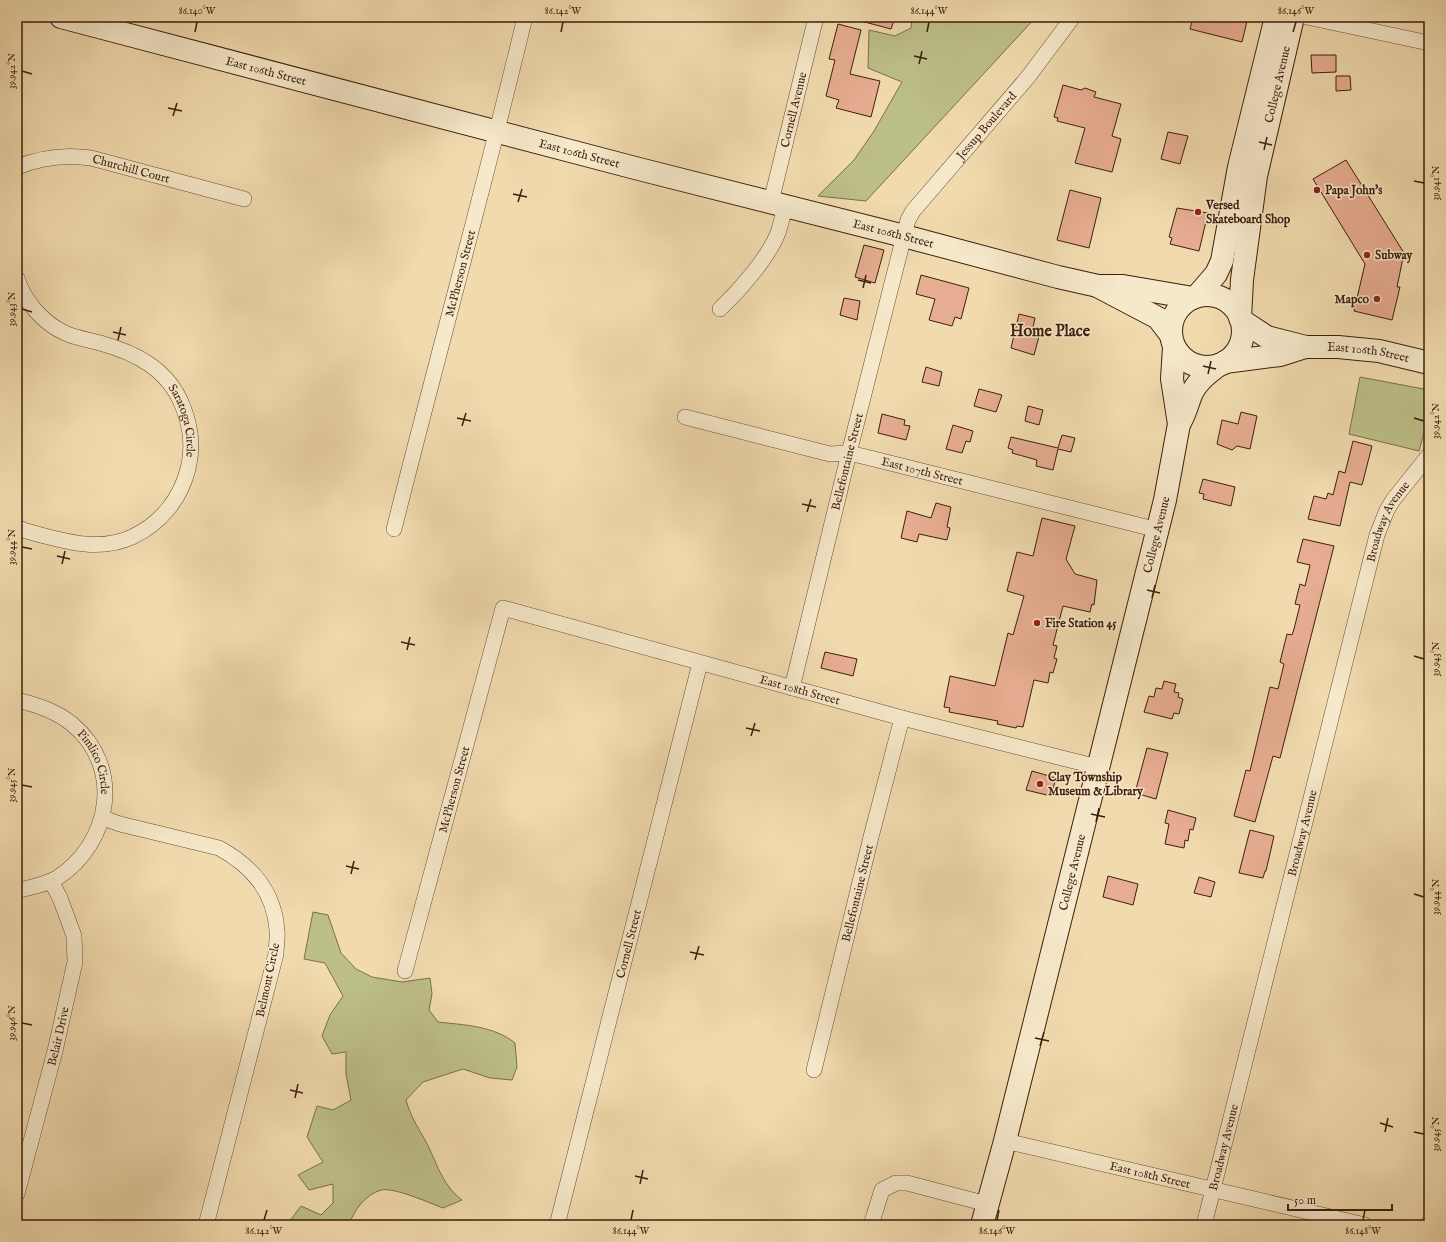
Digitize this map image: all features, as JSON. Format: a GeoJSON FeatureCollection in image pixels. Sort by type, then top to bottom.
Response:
{"type":"FeatureCollection","features":[{"type":"Feature","properties":{"kind":"main road","name":"College Avenue"},"geometry":{"type":"LineString","coordinates":[[1195,297],[1216,274],[1222,261],[1239,166],[1276,17]]}},
{"type":"Feature","properties":{"kind":"main road","name":"College Avenue"},"geometry":{"type":"LineString","coordinates":[[1241,319],[1242,280],[1256,176],[1293,17]]}},
{"type":"Feature","properties":{"kind":"main road","name":"East 106th Street"},"geometry":{"type":"LineString","coordinates":[[71,18],[496,131],[1058,277],[1098,286],[1123,286],[1195,297]]}},
{"type":"Feature","properties":{"kind":"main road","name":"East 106th Street"},"geometry":{"type":"LineString","coordinates":[[1098,286],[1113,296],[1154,316],[1173,341]]}},
{"type":"Feature","properties":{"kind":"main road"},"geometry":{"type":"LineString","coordinates":[[1208,295],[1222,299],[1234,308],[1241,319],[1243,333],[1240,344],[1234,355],[1222,364],[1204,367],[1193,364],[1180,356],[1173,341],[1174,316],[1182,305],[1195,297],[1208,295]]}},
{"type":"Feature","properties":{"kind":"main road","name":"East 106th Street"},"geometry":{"type":"LineString","coordinates":[[1241,319],[1266,337],[1306,347],[1338,347],[1379,351],[1429,363]]}},
{"type":"Feature","properties":{"kind":"main road","name":"College Avenue"},"geometry":{"type":"LineString","coordinates":[[1173,341],[1172,379],[1179,424]]}},
{"type":"Feature","properties":{"kind":"main road","name":"East 106th Street"},"geometry":{"type":"LineString","coordinates":[[1222,364],[1280,355],[1306,347]]}},
{"type":"Feature","properties":{"kind":"main road","name":"College Avenue"},"geometry":{"type":"LineString","coordinates":[[982,1225],[1005,1141],[1158,530],[1170,476],[1179,424],[1187,408],[1191,393],[1207,373],[1222,364]]}},
{"type":"Feature","properties":{"kind":"street","name":"McPherson Street"},"geometry":{"type":"LineString","coordinates":[[394,529],[525,17]]}},
{"type":"Feature","properties":{"kind":"street","name":"Cornell Avenue"},"geometry":{"type":"LineString","coordinates":[[778,204],[816,17]]}},
{"type":"Feature","properties":{"kind":"street","name":"Jessup Boulevard"},"geometry":{"type":"LineString","coordinates":[[904,236],[912,212],[1028,77],[1073,17]]}},
{"type":"Feature","properties":{"kind":"street"},"geometry":{"type":"LineString","coordinates":[[1307,17],[1429,43]]}},
{"type":"Feature","properties":{"kind":"street","name":"Churchill Court"},"geometry":{"type":"LineString","coordinates":[[17,167],[55,156],[71,155],[91,158],[244,199]]}},
{"type":"Feature","properties":{"kind":"street"},"geometry":{"type":"LineString","coordinates":[[720,309],[746,281],[778,232],[778,204]]}},
{"type":"Feature","properties":{"kind":"street","name":"Bellefontaine Street"},"geometry":{"type":"LineString","coordinates":[[792,688],[904,236]]}},
{"type":"Feature","properties":{"kind":"street","name":"Saratoga Circle"},"geometry":{"type":"LineString","coordinates":[[17,278],[25,295],[39,315],[51,325],[66,334],[126,351],[148,363],[166,378],[178,394],[187,416],[191,452],[186,476],[171,506],[151,526],[128,539],[98,545],[83,545],[26,531],[17,527]]}},
{"type":"Feature","properties":{"kind":"street","name":"East 107th Street"},"geometry":{"type":"LineString","coordinates":[[685,417],[830,454],[849,453],[1158,530]]}},
{"type":"Feature","properties":{"kind":"street","name":"Broadway Avenue"},"geometry":{"type":"LineString","coordinates":[[1204,1225],[1377,535],[1393,500],[1429,455]]}},
{"type":"Feature","properties":{"kind":"street","name":"McPherson Street"},"geometry":{"type":"LineString","coordinates":[[405,971],[503,608]]}},
{"type":"Feature","properties":{"kind":"street","name":"East 108th Street"},"geometry":{"type":"LineString","coordinates":[[503,608],[902,718],[1098,767]]}},
{"type":"Feature","properties":{"kind":"street","name":"Cornell Street"},"geometry":{"type":"LineString","coordinates":[[557,1225],[700,663]]}},
{"type":"Feature","properties":{"kind":"street","name":"Pimlico Circle"},"geometry":{"type":"LineString","coordinates":[[17,700],[44,707],[73,725],[85,738],[93,751],[102,775],[105,804],[103,818],[96,836],[80,858],[69,869],[51,881],[17,891]]}},
{"type":"Feature","properties":{"kind":"street","name":"Bellefontaine Street"},"geometry":{"type":"LineString","coordinates":[[814,1070],[871,837],[902,718]]}},
{"type":"Feature","properties":{"kind":"street","name":"Belmont Circle"},"geometry":{"type":"LineString","coordinates":[[103,818],[120,824],[219,848],[232,855],[244,864],[259,879],[270,901],[278,930],[276,954],[272,973],[206,1225]]}},
{"type":"Feature","properties":{"kind":"street","name":"Belair Drive"},"geometry":{"type":"LineString","coordinates":[[17,1194],[51,1066],[75,962],[74,936],[60,898],[51,881]]}},
{"type":"Feature","properties":{"kind":"street","name":"East 108th Street"},"geometry":{"type":"LineString","coordinates":[[1005,1141],[1365,1225]]}},
{"type":"Feature","properties":{"kind":"street"},"geometry":{"type":"LineString","coordinates":[[871,1225],[882,1190],[896,1183],[915,1184],[987,1204]]}},
{"type":"Feature","properties":{"kind":"green space"},"geometry":{"type":"Polygon","coordinates":[[[912,17],[1036,17],[866,201],[818,196],[854,160],[874,131],[902,82],[868,68],[869,30],[895,36],[911,28],[912,17]]]}},
{"type":"Feature","properties":{"kind":"green space"},"geometry":{"type":"Polygon","coordinates":[[[1360,377],[1429,390],[1429,414],[1419,451],[1349,434],[1360,377]]]}},
{"type":"Feature","properties":{"kind":"green space"},"geometry":{"type":"Polygon","coordinates":[[[313,912],[328,915],[341,953],[356,969],[372,977],[402,982],[430,978],[432,994],[429,1010],[438,1022],[479,1027],[507,1037],[515,1043],[517,1067],[512,1080],[490,1078],[463,1069],[423,1082],[406,1100],[412,1116],[444,1180],[462,1200],[443,1208],[403,1193],[381,1190],[365,1199],[357,1209],[349,1225],[287,1225],[301,1206],[321,1215],[333,1203],[333,1184],[309,1190],[298,1175],[323,1162],[307,1137],[317,1106],[333,1110],[351,1100],[346,1074],[346,1052],[332,1054],[322,1036],[330,1015],[343,996],[325,963],[304,959],[313,912]]]}},
{"type":"Feature","properties":{"kind":"building"},"geometry":{"type":"Polygon","coordinates":[[[861,17],[895,17],[891,29],[861,21],[861,17]]]}},
{"type":"Feature","properties":{"kind":"building"},"geometry":{"type":"Polygon","coordinates":[[[1193,17],[1248,17],[1242,42],[1190,29],[1193,17]]]}},
{"type":"Feature","properties":{"kind":"building"},"geometry":{"type":"Polygon","coordinates":[[[838,24],[861,30],[850,74],[880,81],[871,117],[836,108],[839,100],[826,96],[835,60],[829,59],[838,24]]]}},
{"type":"Feature","properties":{"kind":"building"},"geometry":{"type":"Polygon","coordinates":[[[1311,55],[1336,55],[1336,72],[1312,73],[1311,55]]]}},
{"type":"Feature","properties":{"kind":"building"},"geometry":{"type":"Polygon","coordinates":[[[1336,76],[1350,76],[1351,90],[1336,91],[1336,76]]]}},
{"type":"Feature","properties":{"kind":"building"},"geometry":{"type":"Polygon","coordinates":[[[1063,85],[1081,90],[1085,88],[1096,92],[1094,97],[1121,104],[1112,136],[1121,139],[1112,172],[1075,163],[1085,128],[1057,121],[1058,118],[1054,117],[1063,85]]]}},
{"type":"Feature","properties":{"kind":"building"},"geometry":{"type":"Polygon","coordinates":[[[1168,132],[1188,136],[1180,164],[1161,159],[1168,132]]]}},
{"type":"Feature","properties":{"kind":"building"},"geometry":{"type":"Polygon","coordinates":[[[1346,160],[1404,253],[1397,287],[1400,287],[1392,320],[1354,311],[1365,264],[1313,179],[1346,160]]]}},
{"type":"Feature","properties":{"kind":"building"},"geometry":{"type":"Polygon","coordinates":[[[1070,190],[1101,198],[1089,248],[1057,240],[1070,190]]]}},
{"type":"Feature","properties":{"kind":"building"},"geometry":{"type":"Polygon","coordinates":[[[1177,208],[1208,213],[1199,251],[1170,244],[1172,238],[1169,237],[1177,208]]]}},
{"type":"Feature","properties":{"kind":"building"},"geometry":{"type":"Polygon","coordinates":[[[864,245],[884,250],[875,283],[855,277],[864,245]]]}},
{"type":"Feature","properties":{"kind":"building"},"geometry":{"type":"Polygon","coordinates":[[[921,275],[969,288],[961,319],[955,317],[952,326],[929,320],[935,299],[916,294],[921,275]]]}},
{"type":"Feature","properties":{"kind":"building"},"geometry":{"type":"Polygon","coordinates":[[[844,298],[860,301],[857,320],[840,315],[844,298]]]}},
{"type":"Feature","properties":{"kind":"building"},"geometry":{"type":"Polygon","coordinates":[[[1019,314],[1035,318],[1033,327],[1041,329],[1034,355],[1011,348],[1019,314]]]}},
{"type":"Feature","properties":{"kind":"building"},"geometry":{"type":"Polygon","coordinates":[[[926,367],[942,372],[939,386],[922,382],[926,367]]]}},
{"type":"Feature","properties":{"kind":"building"},"geometry":{"type":"Polygon","coordinates":[[[979,389],[1002,395],[996,412],[974,406],[979,389]]]}},
{"type":"Feature","properties":{"kind":"building"},"geometry":{"type":"Polygon","coordinates":[[[1028,406],[1043,410],[1039,425],[1025,421],[1028,406]]]}},
{"type":"Feature","properties":{"kind":"building"},"geometry":{"type":"Polygon","coordinates":[[[1241,412],[1257,416],[1250,449],[1237,446],[1232,450],[1217,444],[1222,420],[1238,424],[1241,412]]]}},
{"type":"Feature","properties":{"kind":"building"},"geometry":{"type":"Polygon","coordinates":[[[882,414],[905,420],[904,425],[910,426],[906,440],[878,433],[882,414]]]}},
{"type":"Feature","properties":{"kind":"building"},"geometry":{"type":"Polygon","coordinates":[[[953,425],[973,431],[970,442],[966,441],[962,453],[946,449],[953,425]]]}},
{"type":"Feature","properties":{"kind":"building"},"geometry":{"type":"Polygon","coordinates":[[[1062,435],[1075,438],[1071,452],[1058,449],[1053,470],[1036,466],[1037,460],[1012,453],[1013,450],[1008,448],[1011,437],[1058,448],[1062,435]]]}},
{"type":"Feature","properties":{"kind":"building"},"geometry":{"type":"Polygon","coordinates":[[[1353,441],[1372,446],[1362,485],[1350,482],[1340,526],[1308,519],[1314,496],[1326,499],[1328,493],[1333,495],[1339,471],[1345,473],[1353,441]]]}},
{"type":"Feature","properties":{"kind":"building"},"geometry":{"type":"Polygon","coordinates":[[[1203,479],[1235,487],[1231,506],[1203,499],[1204,494],[1199,493],[1203,479]]]}},
{"type":"Feature","properties":{"kind":"building"},"geometry":{"type":"Polygon","coordinates":[[[936,503],[951,507],[947,527],[950,528],[947,540],[919,534],[917,542],[901,538],[907,511],[931,518],[936,503]]]}},
{"type":"Feature","properties":{"kind":"building","name":"Fire Station 45"},"geometry":{"type":"Polygon","coordinates":[[[1042,518],[1075,526],[1066,559],[1075,574],[1097,580],[1094,605],[1092,604],[1090,612],[1063,606],[1053,645],[1057,646],[1054,658],[1057,659],[1053,673],[1050,672],[1048,683],[1034,680],[1023,727],[1017,726],[1016,728],[997,724],[998,721],[949,712],[950,708],[944,707],[950,676],[995,686],[1008,633],[1013,635],[1024,596],[1007,591],[1017,552],[1033,556],[1042,518]]]}},
{"type":"Feature","properties":{"kind":"building"},"geometry":{"type":"Polygon","coordinates":[[[1303,539],[1334,546],[1280,758],[1273,756],[1255,822],[1234,816],[1246,770],[1250,771],[1270,687],[1278,689],[1284,664],[1280,662],[1287,634],[1292,635],[1300,605],[1295,604],[1300,584],[1305,586],[1310,565],[1297,562],[1303,539]]]}},
{"type":"Feature","properties":{"kind":"building"},"geometry":{"type":"Polygon","coordinates":[[[825,652],[857,659],[853,676],[821,668],[825,652]]]}},
{"type":"Feature","properties":{"kind":"building"},"geometry":{"type":"Polygon","coordinates":[[[1164,681],[1176,684],[1174,692],[1179,693],[1178,697],[1183,699],[1179,714],[1174,713],[1172,719],[1144,712],[1149,696],[1154,697],[1156,688],[1162,689],[1164,681]]]}},
{"type":"Feature","properties":{"kind":"building"},"geometry":{"type":"Polygon","coordinates":[[[1147,748],[1168,753],[1156,799],[1135,793],[1147,748]]]}},
{"type":"Feature","properties":{"kind":"building","name":"Clay Township Museum & Library"},"geometry":{"type":"Polygon","coordinates":[[[1032,771],[1056,778],[1051,796],[1026,790],[1032,771]]]}},
{"type":"Feature","properties":{"kind":"building"},"geometry":{"type":"Polygon","coordinates":[[[1168,810],[1196,818],[1193,830],[1190,829],[1188,841],[1185,840],[1184,848],[1165,844],[1169,824],[1165,823],[1168,810]]]}},
{"type":"Feature","properties":{"kind":"building"},"geometry":{"type":"Polygon","coordinates":[[[1250,830],[1274,836],[1263,878],[1239,873],[1250,830]]]}},
{"type":"Feature","properties":{"kind":"building"},"geometry":{"type":"Polygon","coordinates":[[[1108,876],[1138,884],[1133,905],[1103,897],[1108,876]]]}},
{"type":"Feature","properties":{"kind":"building"},"geometry":{"type":"Polygon","coordinates":[[[1199,877],[1215,882],[1211,897],[1194,893],[1199,877]]]}},
{"type":"Feature","properties":{"kind":"place","name":"Papa John's"},"geometry":{"type":"Point","coordinates":[1317,190]}},
{"type":"Feature","properties":{"kind":"place","name":"Versed Skateboard Shop"},"geometry":{"type":"Point","coordinates":[1198,212]}},
{"type":"Feature","properties":{"kind":"place","name":"Subway"},"geometry":{"type":"Point","coordinates":[1367,255]}},
{"type":"Feature","properties":{"kind":"place","name":"Mapco"},"geometry":{"type":"Point","coordinates":[1377,299]}},
{"type":"Feature","properties":{"kind":"place","name":"Fire Station 45"},"geometry":{"type":"Point","coordinates":[1037,623]}},
{"type":"Feature","properties":{"kind":"place","name":"Clay Township Museum & Library"},"geometry":{"type":"Point","coordinates":[1040,784]}},
{"type":"Feature","properties":{"kind":"district","name":"Home Place"},"geometry":{"type":"Point","coordinates":[1050,332]}}]}
